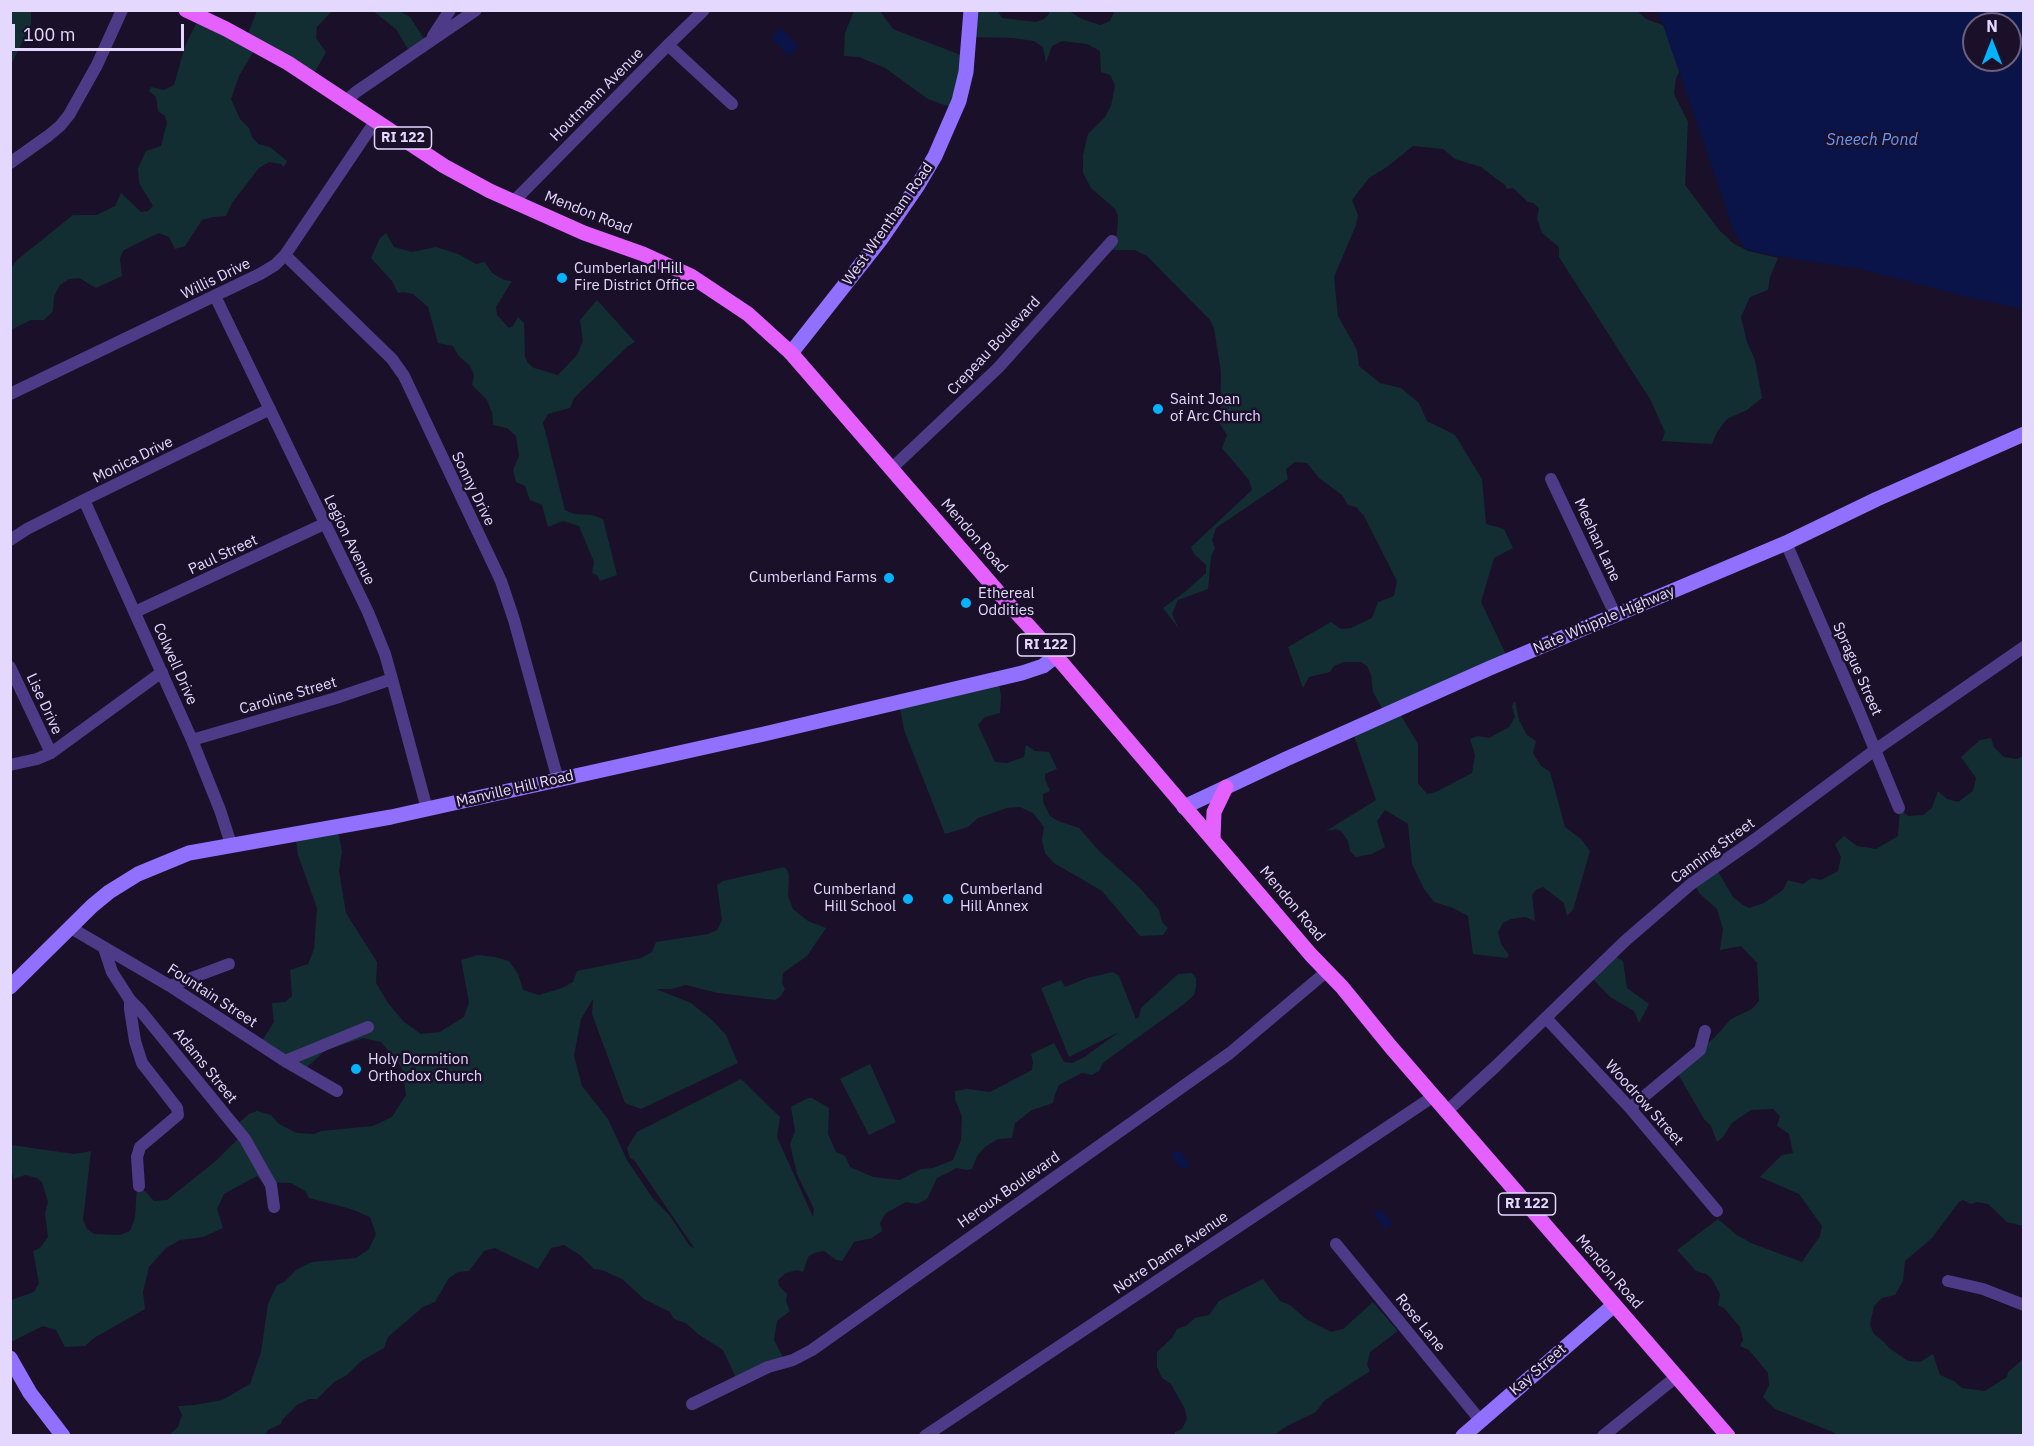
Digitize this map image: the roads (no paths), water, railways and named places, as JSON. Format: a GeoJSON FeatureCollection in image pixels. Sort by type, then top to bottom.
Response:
{"type":"FeatureCollection","features":[{"type":"Feature","properties":{"kind":"main road","name":"Mendon Road"},"geometry":{"type":"LineString","coordinates":[[186,10],[288,63],[444,166],[490,191],[584,233],[643,254],[692,276],[748,314],[791,353],[1056,656],[1728,1436]]}},
{"type":"Feature","properties":{"kind":"main road","name":"West Wrentham Road"},"geometry":{"type":"LineString","coordinates":[[791,353],[881,239],[918,185],[934,156],[951,120],[966,72],[971,10]]}},
{"type":"Feature","properties":{"kind":"main road","name":"Nate Whipple Highway"},"geometry":{"type":"LineString","coordinates":[[1184,807],[1615,614],[1786,543],[1877,499],[2024,434]]}},
{"type":"Feature","properties":{"kind":"main road","name":"Manville Hill Road"},"geometry":{"type":"LineString","coordinates":[[10,987],[92,906],[124,881],[189,853],[354,824],[558,780],[989,681],[1044,666],[1056,656]]}},
{"type":"Feature","properties":{"kind":"main road"},"geometry":{"type":"LineString","coordinates":[[1214,839],[1214,813],[1226,787]]}},
{"type":"Feature","properties":{"kind":"main road","name":"Kay Street"},"geometry":{"type":"LineString","coordinates":[[1463,1436],[1614,1305]]}},
{"type":"Feature","properties":{"kind":"main road"},"geometry":{"type":"LineString","coordinates":[[10,1358],[30,1393],[63,1436]]}},
{"type":"Feature","properties":{"kind":"street"},"geometry":{"type":"LineString","coordinates":[[10,163],[48,136],[69,115],[97,65],[122,10]]}},
{"type":"Feature","properties":{"kind":"street"},"geometry":{"type":"LineString","coordinates":[[431,40],[450,10]]}},
{"type":"Feature","properties":{"kind":"street"},"geometry":{"type":"LineString","coordinates":[[347,100],[477,10]]}},
{"type":"Feature","properties":{"kind":"street","name":"Houtmann Avenue"},"geometry":{"type":"LineString","coordinates":[[514,201],[704,10]]}},
{"type":"Feature","properties":{"kind":"street"},"geometry":{"type":"LineString","coordinates":[[668,45],[732,104]]}},
{"type":"Feature","properties":{"kind":"street","name":"Willis Drive"},"geometry":{"type":"LineString","coordinates":[[10,394],[275,265],[285,255],[375,120]]}},
{"type":"Feature","properties":{"kind":"street","name":"Crepeau Boulevard"},"geometry":{"type":"LineString","coordinates":[[892,468],[998,368],[1112,241]]}},
{"type":"Feature","properties":{"kind":"street","name":"Sonny Drive"},"geometry":{"type":"LineString","coordinates":[[285,255],[392,359],[404,376],[501,581],[558,780]]}},
{"type":"Feature","properties":{"kind":"street","name":"Legion Avenue"},"geometry":{"type":"LineString","coordinates":[[215,296],[368,612],[385,654],[427,809]]}},
{"type":"Feature","properties":{"kind":"street","name":"Monica Drive"},"geometry":{"type":"LineString","coordinates":[[10,540],[84,500],[270,409]]}},
{"type":"Feature","properties":{"kind":"street","name":"Meehan Lane"},"geometry":{"type":"LineString","coordinates":[[1551,479],[1615,614]]}},
{"type":"Feature","properties":{"kind":"street","name":"Colwell Drive"},"geometry":{"type":"LineString","coordinates":[[84,500],[192,740],[231,844]]}},
{"type":"Feature","properties":{"kind":"street","name":"Paul Street"},"geometry":{"type":"LineString","coordinates":[[135,612],[324,524]]}},
{"type":"Feature","properties":{"kind":"street","name":"Sprague Street"},"geometry":{"type":"LineString","coordinates":[[1786,543],[1899,808]]}},
{"type":"Feature","properties":{"kind":"street","name":"Canning Street"},"geometry":{"type":"LineString","coordinates":[[1447,1111],[1624,941],[1692,884],[1875,750],[2024,647]]}},
{"type":"Feature","properties":{"kind":"street","name":"Lise Drive"},"geometry":{"type":"LineString","coordinates":[[10,667],[51,753]]}},
{"type":"Feature","properties":{"kind":"street"},"geometry":{"type":"LineString","coordinates":[[10,765],[37,759],[51,753],[162,672]]}},
{"type":"Feature","properties":{"kind":"street","name":"Caroline Street"},"geometry":{"type":"LineString","coordinates":[[192,740],[336,698],[392,679]]}},
{"type":"Feature","properties":{"kind":"street","name":"Fountain Street"},"geometry":{"type":"LineString","coordinates":[[71,927],[337,1091]]}},
{"type":"Feature","properties":{"kind":"street","name":"Adams Street"},"geometry":{"type":"LineString","coordinates":[[104,948],[112,972],[130,1000],[244,1139],[271,1185],[274,1207]]}},
{"type":"Feature","properties":{"kind":"street"},"geometry":{"type":"LineString","coordinates":[[170,986],[229,964]]}},
{"type":"Feature","properties":{"kind":"street","name":"Heroux Boulevard"},"geometry":{"type":"LineString","coordinates":[[692,1404],[768,1367],[793,1360],[812,1350],[1230,1053],[1326,972]]}},
{"type":"Feature","properties":{"kind":"street"},"geometry":{"type":"LineString","coordinates":[[130,1000],[135,1041],[142,1063],[177,1108],[178,1116],[140,1147],[137,1157],[139,1186]]}},
{"type":"Feature","properties":{"kind":"street","name":"Woodrow Street"},"geometry":{"type":"LineString","coordinates":[[1546,1018],[1629,1108],[1717,1211]]}},
{"type":"Feature","properties":{"kind":"street"},"geometry":{"type":"LineString","coordinates":[[285,1061],[368,1027]]}},
{"type":"Feature","properties":{"kind":"street"},"geometry":{"type":"LineString","coordinates":[[1629,1108],[1700,1050],[1705,1031]]}},
{"type":"Feature","properties":{"kind":"street","name":"Notre Dame Avenue"},"geometry":{"type":"LineString","coordinates":[[925,1436],[1434,1096]]}},
{"type":"Feature","properties":{"kind":"street","name":"Rose Lane"},"geometry":{"type":"LineString","coordinates":[[1336,1244],[1480,1420]]}},
{"type":"Feature","properties":{"kind":"street"},"geometry":{"type":"LineString","coordinates":[[1948,1281],[1983,1288],[2024,1305]]}},
{"type":"Feature","properties":{"kind":"street"},"geometry":{"type":"LineString","coordinates":[[1603,1436],[1676,1377]]}},
{"type":"Feature","properties":{"kind":"water","name":"Sneech Pond"},"geometry":{"type":"Polygon","coordinates":[[[1658,11],[2023,11],[2023,309],[1860,269],[1746,250],[1735,234],[1658,11]]]}},
{"type":"Feature","properties":{"kind":"water"},"geometry":{"type":"Polygon","coordinates":[[[781,28],[799,46],[789,56],[771,38],[781,28]]]}},
{"type":"Feature","properties":{"kind":"water"},"geometry":{"type":"Polygon","coordinates":[[[1179,1150],[1190,1165],[1183,1170],[1171,1155],[1179,1150]]]}},
{"type":"Feature","properties":{"kind":"water"},"geometry":{"type":"Polygon","coordinates":[[[1381,1209],[1392,1224],[1385,1229],[1374,1214],[1381,1209]]]}},
{"type":"Feature","properties":{"kind":"place","name":"Cumberland Hill Fire District Office"},"geometry":{"type":"Point","coordinates":[562,278]}},
{"type":"Feature","properties":{"kind":"place","name":"Saint Joan of Arc Church"},"geometry":{"type":"Point","coordinates":[1158,409]}},
{"type":"Feature","properties":{"kind":"place","name":"Cumberland Farms"},"geometry":{"type":"Point","coordinates":[889,578]}},
{"type":"Feature","properties":{"kind":"place","name":"Ethereal Oddities"},"geometry":{"type":"Point","coordinates":[966,603]}},
{"type":"Feature","properties":{"kind":"place","name":"Cumberland Hill School"},"geometry":{"type":"Point","coordinates":[908,899]}},
{"type":"Feature","properties":{"kind":"place","name":"Cumberland Hill Annex"},"geometry":{"type":"Point","coordinates":[948,899]}},
{"type":"Feature","properties":{"kind":"place","name":"Holy Dormition Orthodox Church"},"geometry":{"type":"Point","coordinates":[356,1069]}}]}
